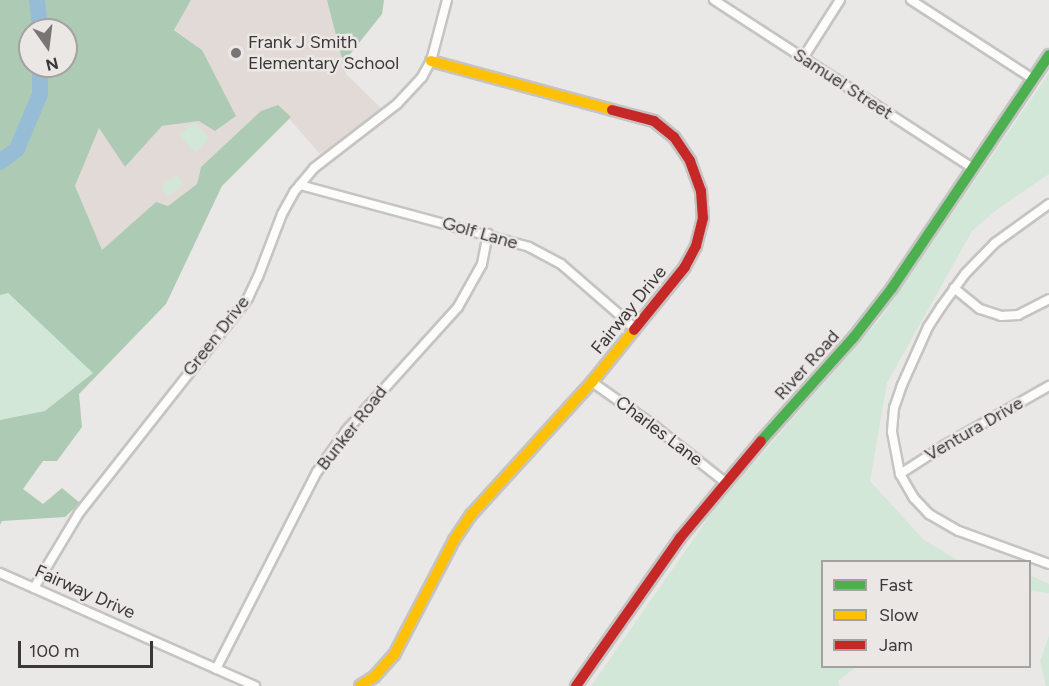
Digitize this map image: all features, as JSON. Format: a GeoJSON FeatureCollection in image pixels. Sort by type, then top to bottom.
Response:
{"type":"FeatureCollection","features":[{"type":"Feature","properties":{"kind":"street","name":"Green Drive"},"geometry":{"type":"LineString","coordinates":[[34,588],[79,513],[97,488],[237,314],[258,277],[282,214],[300,185],[339,147],[404,98],[431,61],[447,0]]}},
{"type":"Feature","properties":{"kind":"street","name":"Samuel Street"},"geometry":{"type":"LineString","coordinates":[[714,0],[973,168]]}},
{"type":"Feature","properties":{"kind":"street"},"geometry":{"type":"LineString","coordinates":[[803,58],[840,0]]}},
{"type":"Feature","properties":{"kind":"street"},"geometry":{"type":"LineString","coordinates":[[910,0],[1033,80]]}},
{"type":"Feature","properties":{"kind":"street","name":"River Road"},"geometry":{"type":"LineString","coordinates":[[576,686],[680,538],[725,482],[854,337],[892,288],[1049,55]]}},
{"type":"Feature","properties":{"kind":"street","name":"Fairway Drive"},"geometry":{"type":"LineString","coordinates":[[360,686],[375,677],[394,655],[454,540],[471,515],[592,382],[685,267],[700,234],[703,218],[701,190],[690,161],[678,141],[665,128],[643,116],[431,61]]}},
{"type":"Feature","properties":{"kind":"street","name":"Golf Lane"},"geometry":{"type":"LineString","coordinates":[[300,185],[488,234],[529,247],[561,264],[636,328]]}},
{"type":"Feature","properties":{"kind":"street"},"geometry":{"type":"LineString","coordinates":[[1049,204],[995,243],[954,288],[928,327],[897,398],[892,432],[900,474],[914,498],[938,520],[958,531],[1049,564]]}},
{"type":"Feature","properties":{"kind":"street","name":"Bunker Road"},"geometry":{"type":"LineString","coordinates":[[216,669],[321,465],[346,431],[458,307],[482,264],[488,234]]}},
{"type":"Feature","properties":{"kind":"street"},"geometry":{"type":"LineString","coordinates":[[954,288],[981,309],[1000,316],[1018,315],[1049,299]]}},
{"type":"Feature","properties":{"kind":"street","name":"Charles Lane"},"geometry":{"type":"LineString","coordinates":[[592,382],[671,439],[725,482]]}},
{"type":"Feature","properties":{"kind":"street","name":"Ventura Drive"},"geometry":{"type":"LineString","coordinates":[[900,474],[945,445],[1049,386]]}},
{"type":"Feature","properties":{"kind":"street","name":"Fairway Drive"},"geometry":{"type":"LineString","coordinates":[[0,573],[255,686]]}},
{"type":"Feature","properties":{"kind":"shaded area"},"geometry":{"type":"Polygon","coordinates":[[[191,0],[327,0],[346,74],[381,108],[350,134],[320,154],[278,106],[201,167],[197,184],[168,206],[156,202],[102,251],[75,186],[99,127],[125,167],[162,126],[199,121],[202,50],[174,29],[191,0]]]}},
{"type":"Feature","properties":{"kind":"green space"},"geometry":{"type":"Polygon","coordinates":[[[0,0],[191,0],[174,30],[202,50],[236,116],[215,131],[199,121],[162,126],[125,167],[99,128],[75,186],[102,250],[156,202],[168,206],[197,184],[201,167],[261,111],[278,105],[291,117],[222,186],[166,304],[79,394],[82,427],[57,461],[43,461],[23,489],[43,504],[62,488],[80,503],[65,517],[2,521],[0,525],[0,420],[45,411],[93,373],[8,293],[0,295],[0,0]]]}},
{"type":"Feature","properties":{"kind":"green space"},"geometry":{"type":"Polygon","coordinates":[[[327,0],[384,0],[382,14],[343,63],[327,0]]]}},
{"type":"Feature","properties":{"kind":"green space"},"geometry":{"type":"Polygon","coordinates":[[[1049,73],[1049,174],[999,208],[972,231],[887,383],[870,481],[924,540],[957,560],[821,560],[821,668],[855,668],[838,681],[840,686],[591,686],[715,508],[879,320],[1049,73]]]}},
{"type":"Feature","properties":{"kind":"green space"},"geometry":{"type":"Polygon","coordinates":[[[194,122],[210,139],[195,152],[179,136],[194,122]]]}},
{"type":"Feature","properties":{"kind":"green space"},"geometry":{"type":"Polygon","coordinates":[[[177,175],[184,185],[167,196],[161,186],[177,175]]]}},
{"type":"Feature","properties":{"kind":"green space"},"geometry":{"type":"Polygon","coordinates":[[[7,293],[94,373],[40,418],[0,423],[0,295],[7,293]]]}},
{"type":"Feature","properties":{"kind":"green space"},"geometry":{"type":"Polygon","coordinates":[[[1031,575],[1049,584],[1049,593],[1031,591],[1031,575]]]}},
{"type":"Feature","properties":{"kind":"green space"},"geometry":{"type":"Polygon","coordinates":[[[1049,636],[1049,686],[1046,686],[1040,661],[1049,636]]]}},
{"type":"Feature","properties":{"kind":"waterway"},"geometry":{"type":"LineString","coordinates":[[37,0],[39,18]]}},
{"type":"Feature","properties":{"kind":"waterway"},"geometry":{"type":"LineString","coordinates":[[0,162],[17,149],[40,94],[40,78]]}},
{"type":"Feature","properties":{"kind":"traffic: fast"},"geometry":{"type":"LineString","coordinates":[[761,441],[854,337],[892,288],[1049,55]]}},
{"type":"Feature","properties":{"kind":"traffic: slow"},"geometry":{"type":"LineString","coordinates":[[431,61],[612,110]]}},
{"type":"Feature","properties":{"kind":"traffic: slow"},"geometry":{"type":"LineString","coordinates":[[360,686],[374,677],[394,655],[454,540],[471,515],[592,382],[634,330]]}},
{"type":"Feature","properties":{"kind":"traffic: jam"},"geometry":{"type":"LineString","coordinates":[[612,110],[654,121],[674,137],[690,161],[701,191],[703,218],[696,246],[685,267],[634,330]]}},
{"type":"Feature","properties":{"kind":"traffic: jam"},"geometry":{"type":"LineString","coordinates":[[576,686],[680,538],[761,441]]}},
{"type":"Feature","properties":{"kind":"place","name":"Frank J Smith Elementary School"},"geometry":{"type":"Point","coordinates":[236,53]}}]}
